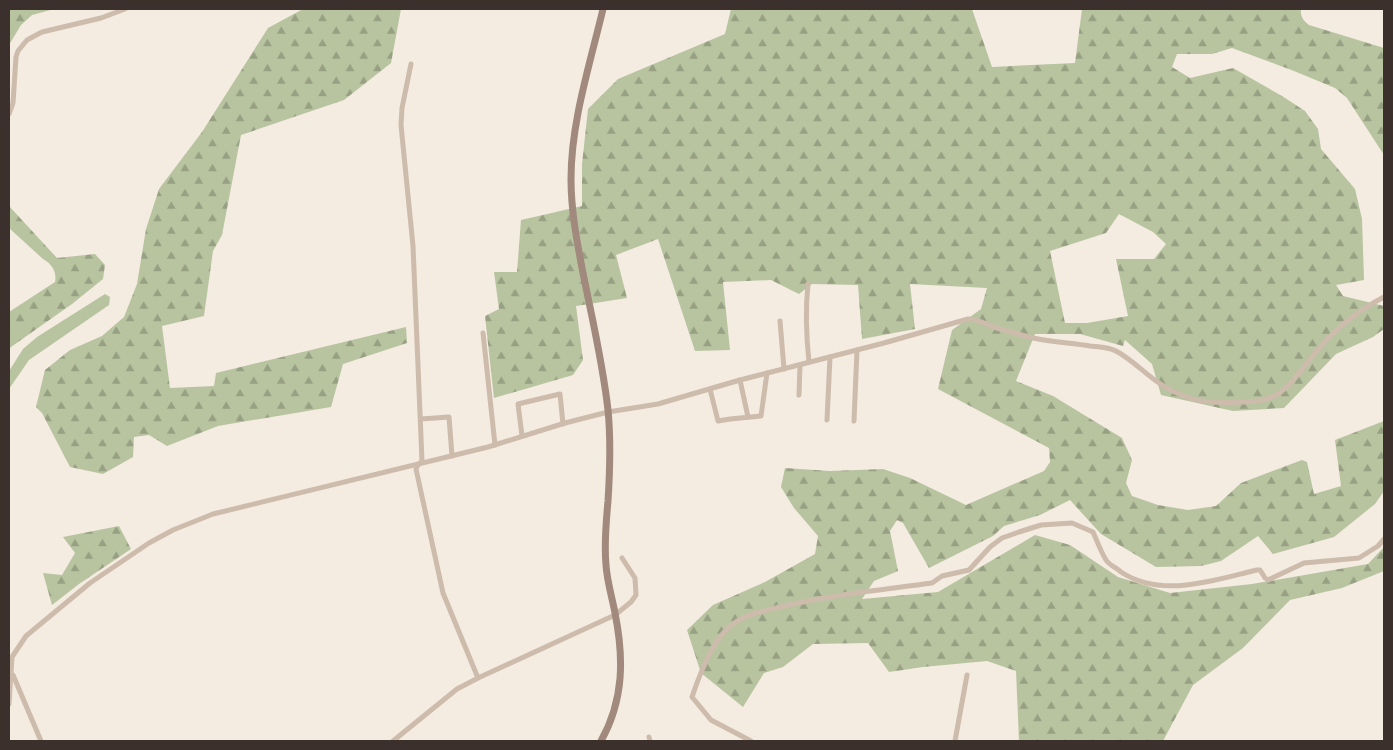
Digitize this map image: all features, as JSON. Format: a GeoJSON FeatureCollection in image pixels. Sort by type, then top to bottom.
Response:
{"type":"FeatureCollection","features":[{"type":"Feature","properties":{"kind":"street"},"geometry":{"type":"LineString","coordinates":[[9,114],[13,103],[16,57],[27,40],[42,32],[101,18],[125,9]]}},
{"type":"Feature","properties":{"kind":"street"},"geometry":{"type":"LineString","coordinates":[[601,741],[612,717],[620,684],[621,660],[616,615],[606,564],[610,453],[608,412],[574,225],[571,178],[577,125],[603,9]]}},
{"type":"Feature","properties":{"kind":"street"},"geometry":{"type":"LineString","coordinates":[[411,64],[402,108],[401,125],[413,246],[421,419],[422,461],[416,469],[443,593],[478,678]]}},
{"type":"Feature","properties":{"kind":"street"},"geometry":{"type":"LineString","coordinates":[[808,284],[805,312],[809,362]]}},
{"type":"Feature","properties":{"kind":"street"},"geometry":{"type":"LineString","coordinates":[[9,704],[12,657],[21,642],[37,626],[90,583],[149,543],[173,530],[213,514],[418,465],[608,412],[658,404],[740,380],[960,321],[974,319],[1035,338],[1097,346],[1116,351],[1134,362],[1160,385],[1182,396],[1200,402],[1214,404],[1259,402],[1274,397],[1283,391],[1334,332],[1347,321],[1384,297]]}},
{"type":"Feature","properties":{"kind":"street"},"geometry":{"type":"LineString","coordinates":[[780,321],[784,369]]}},
{"type":"Feature","properties":{"kind":"street"},"geometry":{"type":"LineString","coordinates":[[483,333],[495,445]]}},
{"type":"Feature","properties":{"kind":"street"},"geometry":{"type":"LineString","coordinates":[[854,421],[856,350]]}},
{"type":"Feature","properties":{"kind":"street"},"geometry":{"type":"LineString","coordinates":[[827,420],[830,357]]}},
{"type":"Feature","properties":{"kind":"street"},"geometry":{"type":"LineString","coordinates":[[799,395],[800,365]]}},
{"type":"Feature","properties":{"kind":"street"},"geometry":{"type":"LineString","coordinates":[[710,389],[718,421],[761,416],[767,373]]}},
{"type":"Feature","properties":{"kind":"street"},"geometry":{"type":"LineString","coordinates":[[740,380],[748,417]]}},
{"type":"Feature","properties":{"kind":"street"},"geometry":{"type":"LineString","coordinates":[[522,436],[518,404],[560,394],[563,424]]}},
{"type":"Feature","properties":{"kind":"street"},"geometry":{"type":"LineString","coordinates":[[421,419],[449,417],[452,456]]}},
{"type":"Feature","properties":{"kind":"street"},"geometry":{"type":"LineString","coordinates":[[751,741],[711,720],[692,697],[697,680],[724,632],[733,624],[751,614],[795,604],[932,582],[942,576],[969,570],[990,547],[1002,538],[1041,525],[1072,522],[1093,532],[1107,562],[1128,576],[1147,583],[1170,585],[1192,585],[1257,570],[1260,570],[1268,580],[1304,563],[1359,558],[1378,546],[1384,539]]}},
{"type":"Feature","properties":{"kind":"street"},"geometry":{"type":"LineString","coordinates":[[393,741],[458,689],[616,615],[636,595],[635,578],[622,558]]}},
{"type":"Feature","properties":{"kind":"street"},"geometry":{"type":"LineString","coordinates":[[12,673],[41,741]]}},
{"type":"Feature","properties":{"kind":"street"},"geometry":{"type":"LineString","coordinates":[[955,741],[967,675]]}},
{"type":"Feature","properties":{"kind":"green space"},"geometry":{"type":"Polygon","coordinates":[[[9,9],[54,9],[32,15],[21,25],[9,45],[9,9]]]}},
{"type":"Feature","properties":{"kind":"green space"},"geometry":{"type":"Polygon","coordinates":[[[303,9],[401,9],[391,63],[344,100],[241,135],[222,235],[213,251],[204,316],[162,326],[170,388],[214,386],[216,373],[406,327],[407,343],[343,364],[331,407],[218,426],[167,446],[149,435],[134,437],[133,457],[103,474],[70,467],[42,413],[36,407],[45,370],[70,350],[102,336],[124,317],[137,284],[146,229],[159,189],[202,132],[268,28],[303,9]]]}},
{"type":"Feature","properties":{"kind":"green space"},"geometry":{"type":"Polygon","coordinates":[[[731,9],[972,9],[992,67],[1075,63],[1082,9],[1301,9],[1302,18],[1309,25],[1384,48],[1384,155],[1347,98],[1335,88],[1232,48],[1212,54],[1177,54],[1172,67],[1190,78],[1233,68],[1305,111],[1318,129],[1321,149],[1355,189],[1362,219],[1364,280],[1336,285],[1343,296],[1384,306],[1384,329],[1373,337],[1336,354],[1284,408],[1233,411],[1161,395],[1152,364],[1125,340],[1123,346],[1080,334],[1035,334],[1016,381],[1053,396],[1122,438],[1132,460],[1126,483],[1132,496],[1158,505],[1188,510],[1216,506],[1241,483],[1302,460],[1307,462],[1314,494],[1341,486],[1335,440],[1384,421],[1384,491],[1375,504],[1334,537],[1273,554],[1258,536],[1221,561],[1201,566],[1156,567],[1101,534],[1070,500],[1040,515],[1004,526],[993,536],[929,568],[903,523],[897,520],[890,531],[898,571],[874,581],[862,599],[938,592],[1035,535],[1070,545],[1118,577],[1170,593],[1252,584],[1368,564],[1384,547],[1384,571],[1342,588],[1290,600],[1243,648],[1193,685],[1163,741],[1019,741],[1016,671],[987,661],[889,672],[868,643],[813,644],[783,667],[764,673],[743,707],[701,673],[687,630],[713,605],[765,582],[815,554],[818,536],[794,508],[781,487],[785,468],[830,471],[883,469],[910,478],[966,505],[1044,471],[1050,462],[1049,448],[938,389],[952,330],[981,309],[987,288],[910,284],[915,329],[862,339],[858,285],[812,284],[799,294],[771,280],[723,282],[730,350],[695,351],[658,239],[616,255],[627,298],[576,306],[583,360],[573,375],[494,398],[485,316],[499,309],[494,272],[517,272],[521,220],[582,206],[582,164],[588,109],[618,79],[725,34],[731,9]],[[1119,214],[1106,233],[1050,251],[1065,323],[1087,323],[1128,316],[1116,259],[1154,259],[1166,244],[1153,232],[1119,214]]]}},
{"type":"Feature","properties":{"kind":"green space"},"geometry":{"type":"Polygon","coordinates":[[[9,206],[57,258],[95,254],[105,265],[103,279],[72,304],[9,349],[9,312],[55,282],[55,278],[49,263],[9,228],[9,206]]]}},
{"type":"Feature","properties":{"kind":"green space"},"geometry":{"type":"Polygon","coordinates":[[[105,294],[110,297],[109,305],[29,360],[9,389],[9,371],[23,349],[37,337],[105,294]]]}},
{"type":"Feature","properties":{"kind":"green space"},"geometry":{"type":"Polygon","coordinates":[[[119,526],[131,549],[79,584],[52,605],[43,573],[62,575],[75,553],[63,537],[119,526]]]}}]}
